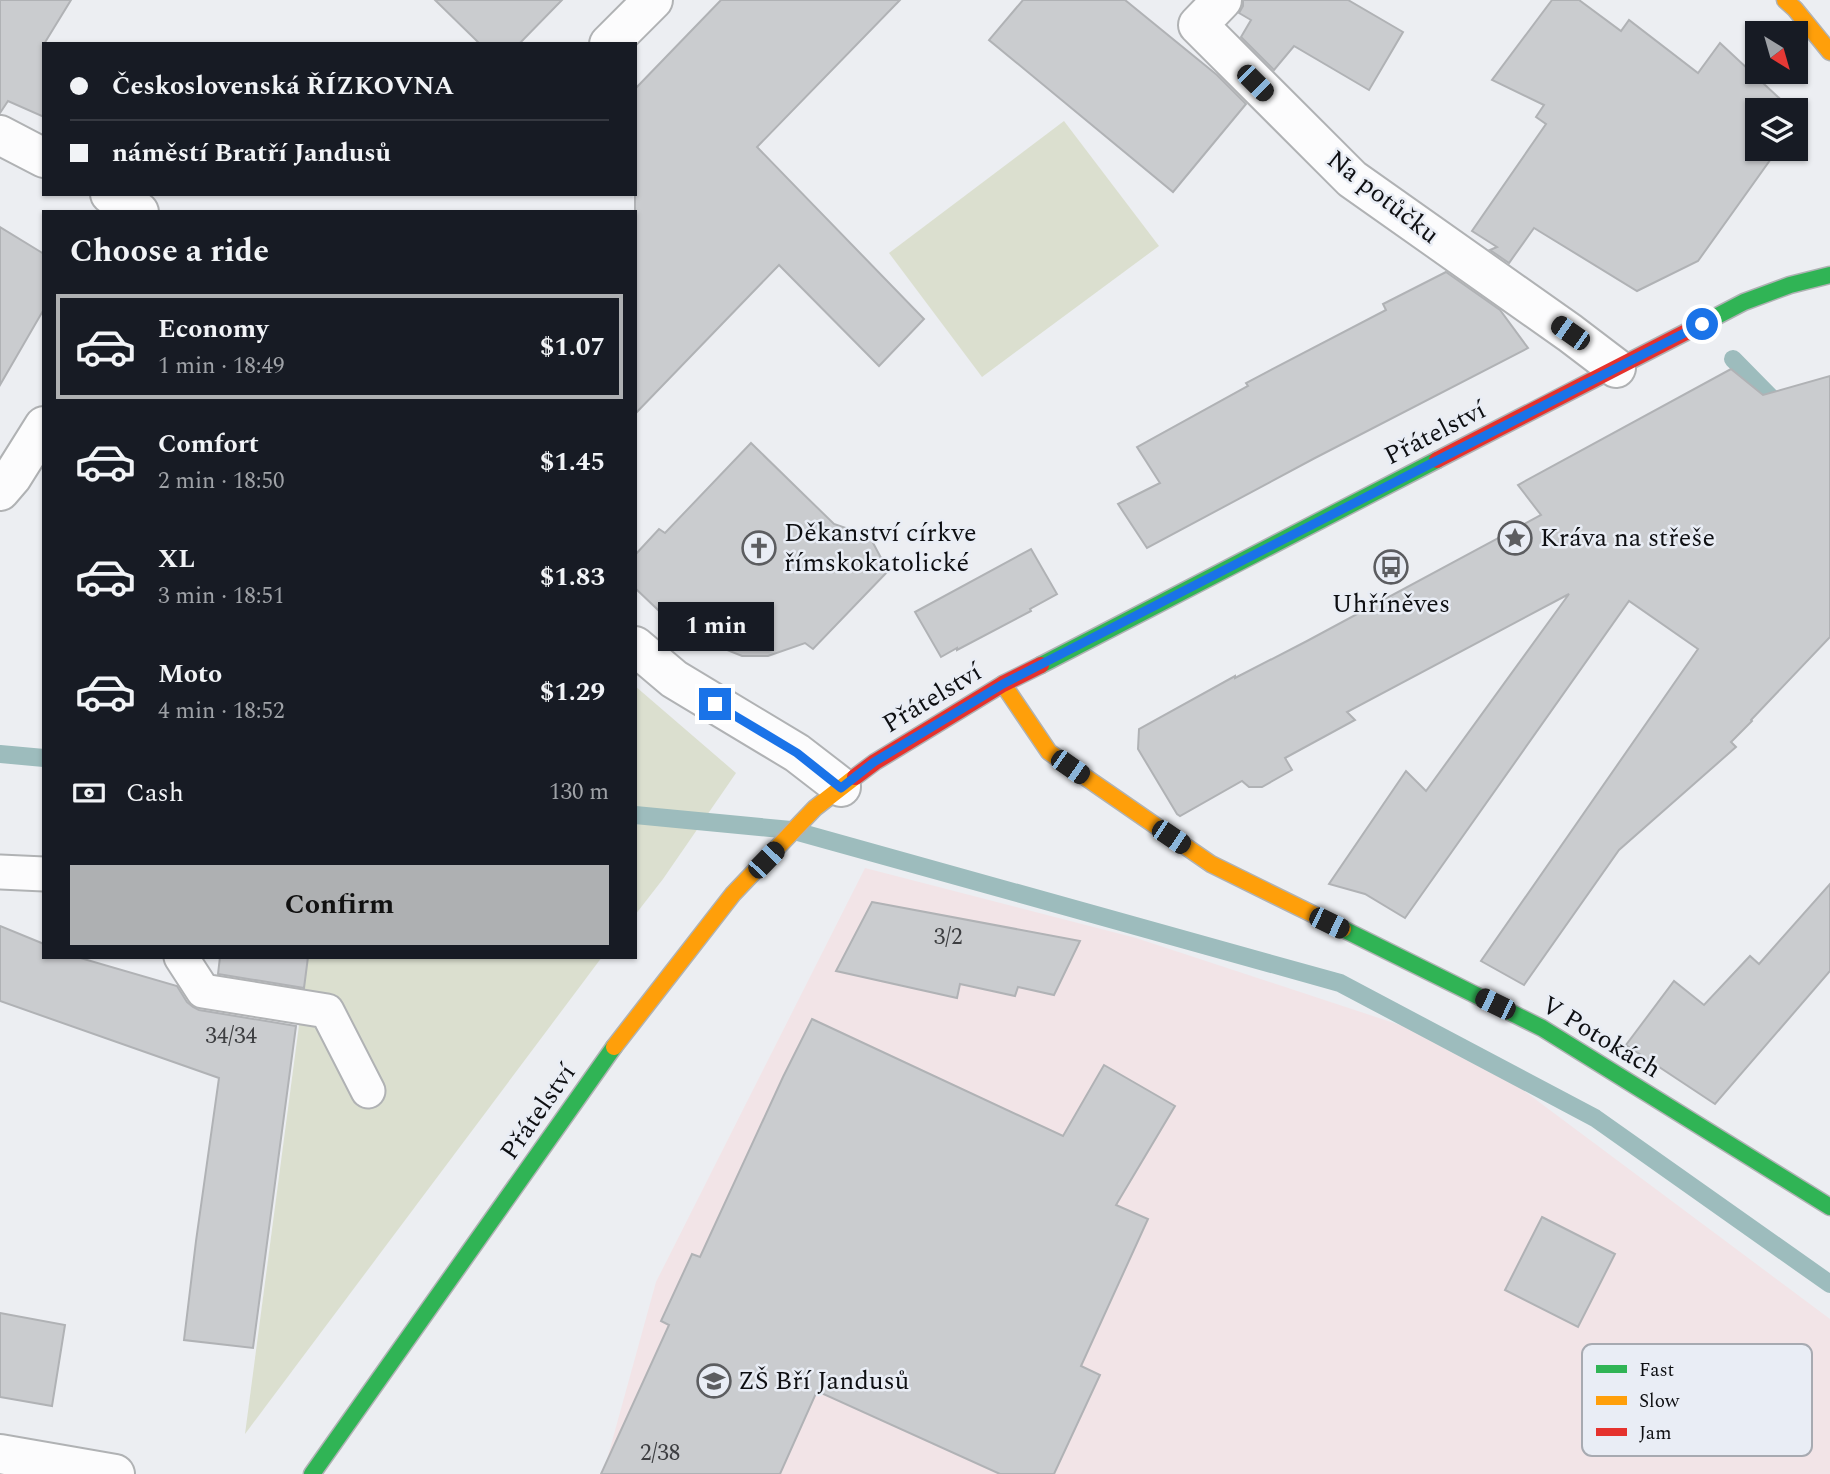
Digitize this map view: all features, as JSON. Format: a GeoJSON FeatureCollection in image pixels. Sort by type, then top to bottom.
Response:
{"type":"FeatureCollection","features":[{"type":"Feature","properties":{"kind":"main road"},"geometry":{"type":"LineString","coordinates":[[1785,0],[1830,51]]}},
{"type":"Feature","properties":{"kind":"main road","name":"Přátelství"},"geometry":{"type":"LineString","coordinates":[[312,1474],[622,1035],[733,894],[828,798],[874,762],[1003,684],[1745,302],[1790,285],[1830,275]]}},
{"type":"Feature","properties":{"kind":"main road","name":"V Potokách"},"geometry":{"type":"LineString","coordinates":[[1003,684],[1049,752],[1211,864],[1542,1028],[1830,1207]]}},
{"type":"Feature","properties":{"kind":"street"},"geometry":{"type":"LineString","coordinates":[[612,42],[653,0]]}},
{"type":"Feature","properties":{"kind":"street","name":"Na potůčku"},"geometry":{"type":"LineString","coordinates":[[1222,0],[1198,26],[1352,179],[1616,368]]}},
{"type":"Feature","properties":{"kind":"street"},"geometry":{"type":"LineString","coordinates":[[0,135],[42,157]]}},
{"type":"Feature","properties":{"kind":"street"},"geometry":{"type":"LineString","coordinates":[[113,196],[136,210]]}},
{"type":"Feature","properties":{"kind":"street"},"geometry":{"type":"LineString","coordinates":[[19,481],[42,430]]}},
{"type":"Feature","properties":{"kind":"street"},"geometry":{"type":"LineString","coordinates":[[637,648],[674,679],[797,753],[828,798]]}},
{"type":"Feature","properties":{"kind":"street"},"geometry":{"type":"LineString","coordinates":[[0,1454],[115,1474]]}},
{"type":"Feature","properties":{"kind":"lane"},"geometry":{"type":"LineString","coordinates":[[0,872],[42,874]]}},
{"type":"Feature","properties":{"kind":"lane"},"geometry":{"type":"LineString","coordinates":[[182,959],[203,991],[327,1011],[368,1091]]}},
{"type":"Feature","properties":{"kind":"shaded area"},"geometry":{"type":"Polygon","coordinates":[[[865,868],[1136,938],[1464,1046],[1830,1319],[1830,1474],[603,1474],[656,1282],[865,868]]]}},
{"type":"Feature","properties":{"kind":"green space"},"geometry":{"type":"Polygon","coordinates":[[[1064,121],[1159,246],[982,377],[889,253],[1064,121]]]}},
{"type":"Feature","properties":{"kind":"green space"},"geometry":{"type":"Polygon","coordinates":[[[637,688],[736,773],[637,912],[637,688]]]}},
{"type":"Feature","properties":{"kind":"green space"},"geometry":{"type":"Polygon","coordinates":[[[308,959],[601,959],[245,1434],[308,959]]]}},
{"type":"Feature","properties":{"kind":"building"},"geometry":{"type":"Polygon","coordinates":[[[0,0],[71,0],[45,42],[42,42],[42,116],[8,101],[0,113],[0,0]]]}},
{"type":"Feature","properties":{"kind":"building"},"geometry":{"type":"Polygon","coordinates":[[[435,0],[562,0],[521,42],[478,42],[435,0]]]}},
{"type":"Feature","properties":{"kind":"building"},"geometry":{"type":"Polygon","coordinates":[[[721,0],[900,0],[757,147],[924,319],[879,366],[779,265],[637,412],[637,87],[721,0]]]}},
{"type":"Feature","properties":{"kind":"building"},"geometry":{"type":"Polygon","coordinates":[[[1023,0],[1125,0],[1217,75],[1246,104],[1173,192],[989,40],[1023,0]]]}},
{"type":"Feature","properties":{"kind":"building"},"geometry":{"type":"Polygon","coordinates":[[[1243,0],[1348,0],[1403,32],[1369,90],[1294,46],[1274,70],[1241,37],[1251,20],[1239,13],[1243,0]]]}},
{"type":"Feature","properties":{"kind":"building"},"geometry":{"type":"Polygon","coordinates":[[[1552,0],[1579,0],[1621,31],[1629,20],[1698,73],[1720,43],[1745,66],[1745,84],[1764,84],[1779,98],[1745,98],[1745,161],[1769,161],[1698,261],[1637,291],[1534,228],[1509,263],[1490,250],[1497,247],[1472,231],[1546,124],[1536,117],[1544,105],[1492,80],[1552,0]]]}},
{"type":"Feature","properties":{"kind":"building"},"geometry":{"type":"Polygon","coordinates":[[[0,227],[42,253],[42,312],[0,385],[0,227]]]}},
{"type":"Feature","properties":{"kind":"building"},"geometry":{"type":"Polygon","coordinates":[[[1446,272],[1500,310],[1528,348],[1147,548],[1118,504],[1160,483],[1137,447],[1248,386],[1246,383],[1386,310],[1383,304],[1446,272]]]}},
{"type":"Feature","properties":{"kind":"building"},"geometry":{"type":"Polygon","coordinates":[[[1731,369],[1763,395],[1830,376],[1830,637],[1731,742],[1736,747],[1619,850],[1524,985],[1481,961],[1698,649],[1629,601],[1405,918],[1365,894],[1329,884],[1406,771],[1426,791],[1569,594],[1347,712],[1355,720],[1285,758],[1292,770],[1262,787],[1249,787],[1242,781],[1180,816],[1177,814],[1138,749],[1139,729],[1541,515],[1518,485],[1731,369]]]}},
{"type":"Feature","properties":{"kind":"building","name":"Děkanství církve římskokatolické"},"geometry":{"type":"Polygon","coordinates":[[[751,443],[834,524],[860,533],[872,541],[888,571],[813,649],[805,643],[768,656],[742,656],[705,641],[698,648],[637,590],[637,553],[659,529],[665,533],[751,443]]]}},
{"type":"Feature","properties":{"kind":"building"},"geometry":{"type":"Polygon","coordinates":[[[1031,549],[1057,594],[1030,609],[1031,611],[941,657],[915,612],[1031,549]]]}},
{"type":"Feature","properties":{"kind":"building"},"geometry":{"type":"Polygon","coordinates":[[[1830,884],[1830,971],[1715,1104],[1626,1045],[1674,981],[1704,1005],[1750,956],[1759,964],[1830,884]]]}},
{"type":"Feature","properties":{"kind":"building"},"geometry":{"type":"Polygon","coordinates":[[[872,902],[1080,941],[1054,995],[1018,987],[1015,996],[960,984],[957,998],[836,971],[872,902]]]}},
{"type":"Feature","properties":{"kind":"building"},"geometry":{"type":"Polygon","coordinates":[[[0,926],[42,943],[42,959],[84,959],[177,986],[187,1002],[199,1010],[296,1026],[253,1348],[184,1340],[219,1078],[0,1001],[0,926]]]}},
{"type":"Feature","properties":{"kind":"building"},"geometry":{"type":"Polygon","coordinates":[[[220,959],[308,959],[304,988],[218,974],[220,959]]]}},
{"type":"Feature","properties":{"kind":"building"},"geometry":{"type":"Polygon","coordinates":[[[812,1019],[1063,1136],[1104,1065],[1175,1106],[1116,1205],[1148,1219],[1081,1366],[1100,1375],[1054,1474],[1000,1474],[817,1391],[780,1474],[601,1474],[669,1325],[661,1321],[692,1254],[700,1257],[812,1019]]]}},
{"type":"Feature","properties":{"kind":"building"},"geometry":{"type":"Polygon","coordinates":[[[1542,1217],[1615,1254],[1578,1327],[1505,1290],[1542,1217]]]}},
{"type":"Feature","properties":{"kind":"building"},"geometry":{"type":"Polygon","coordinates":[[[0,1313],[65,1325],[52,1406],[0,1397],[0,1313]]]}},
{"type":"Feature","properties":{"kind":"waterway"},"geometry":{"type":"LineString","coordinates":[[1733,359],[1784,411]]}},
{"type":"Feature","properties":{"kind":"waterway"},"geometry":{"type":"LineString","coordinates":[[0,754],[42,758]]}},
{"type":"Feature","properties":{"kind":"waterway"},"geometry":{"type":"LineString","coordinates":[[637,815],[791,830],[1340,983],[1595,1118],[1830,1284]]}},
{"type":"Feature","properties":{"kind":"traffic: fast"},"geometry":{"type":"LineString","coordinates":[[1694,328],[1744,302],[1790,285],[1830,275]]}},
{"type":"Feature","properties":{"kind":"traffic: fast"},"geometry":{"type":"LineString","coordinates":[[1041,665],[1437,460]]}},
{"type":"Feature","properties":{"kind":"traffic: fast"},"geometry":{"type":"LineString","coordinates":[[1343,929],[1542,1028],[1830,1207]]}},
{"type":"Feature","properties":{"kind":"traffic: fast"},"geometry":{"type":"LineString","coordinates":[[312,1474],[614,1047]]}},
{"type":"Feature","properties":{"kind":"traffic: slow"},"geometry":{"type":"LineString","coordinates":[[1785,0],[1830,52]]}},
{"type":"Feature","properties":{"kind":"traffic: slow"},"geometry":{"type":"LineString","coordinates":[[1003,684],[1049,752],[1211,864],[1343,929]]}},
{"type":"Feature","properties":{"kind":"traffic: slow"},"geometry":{"type":"LineString","coordinates":[[614,1047],[733,894],[815,808],[855,777]]}},
{"type":"Feature","properties":{"kind":"traffic: jam"},"geometry":{"type":"LineString","coordinates":[[1437,460],[1694,328]]}},
{"type":"Feature","properties":{"kind":"traffic: jam"},"geometry":{"type":"LineString","coordinates":[[855,777],[1003,684],[1041,665]]}},
{"type":"Feature","properties":{"kind":"place","name":"Kráva na střeše"},"geometry":{"type":"Point","coordinates":[1515,538]}},
{"type":"Feature","properties":{"kind":"place","name":"Děkanství církve římskokatolické"},"geometry":{"type":"Point","coordinates":[759,548]}},
{"type":"Feature","properties":{"kind":"place","name":"Uhříněves"},"geometry":{"type":"Point","coordinates":[1391,567]}},
{"type":"Feature","properties":{"kind":"place","name":"ZŠ Bří Jandusů"},"geometry":{"type":"Point","coordinates":[714,1381]}},
{"type":"Feature","properties":{"kind":"route"},"geometry":{"type":"LineString","coordinates":[[715,704],[797,753],[841,788],[874,762],[1003,684],[1702,324]]}}]}
